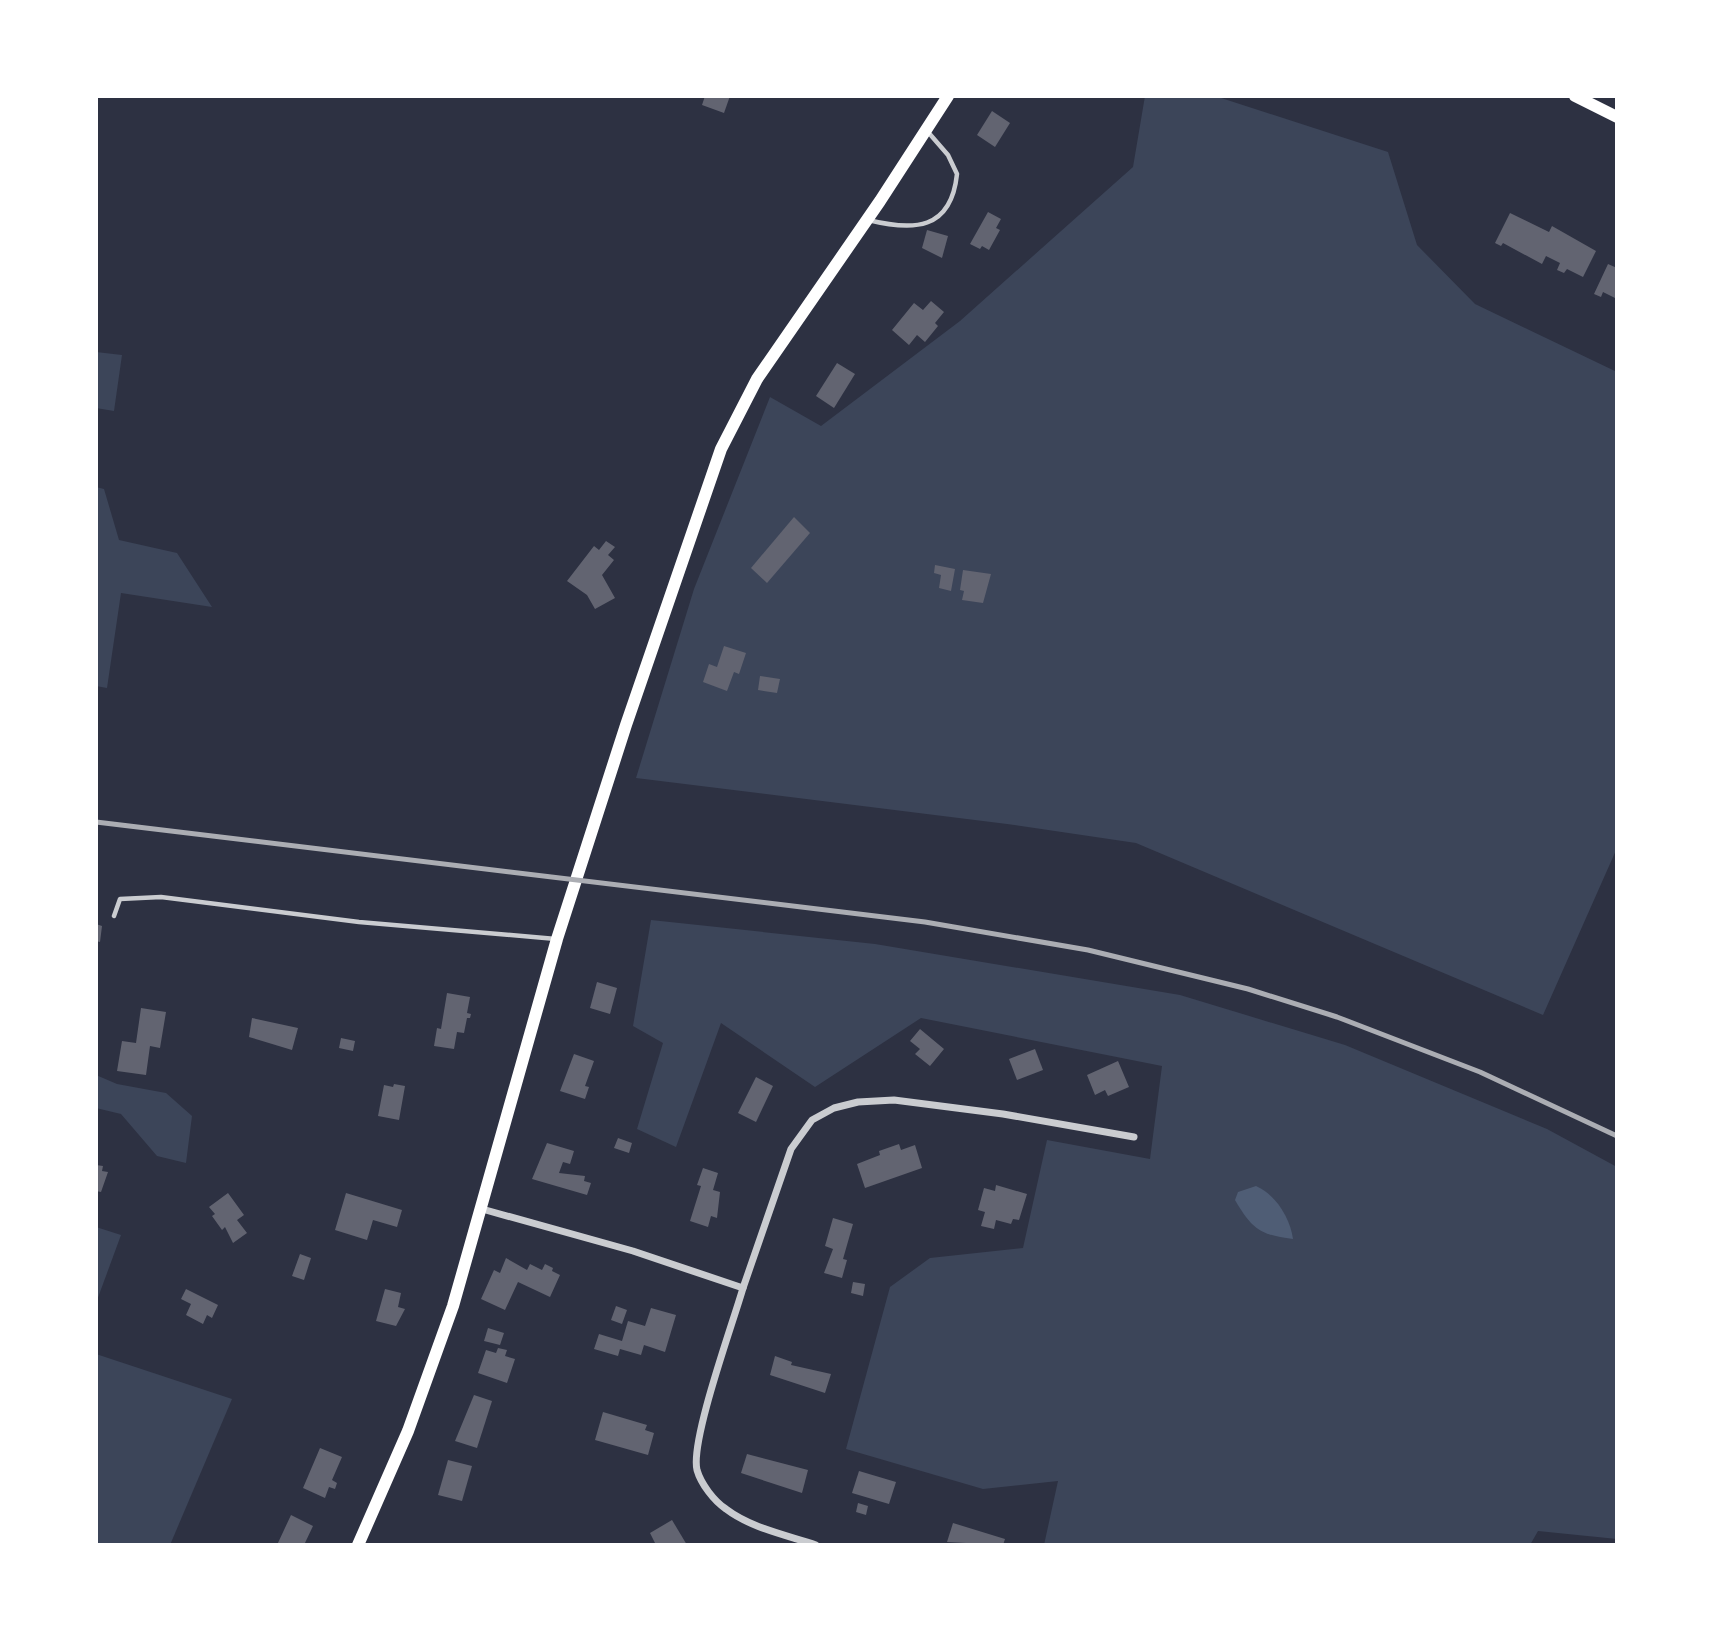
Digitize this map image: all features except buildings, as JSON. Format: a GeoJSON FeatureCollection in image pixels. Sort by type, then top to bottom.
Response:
{"type":"FeatureCollection","features":[{"type":"Feature","properties":{"kind":"main road"},"geometry":{"type":"LineString","coordinates":[[358,1545],[431,1371],[482,1209],[557,939],[626,725],[721,449],[758,379],[948,96]]}},
{"type":"Feature","properties":{"kind":"main road"},"geometry":{"type":"LineString","coordinates":[[1575,96],[1617,117]]}},
{"type":"Feature","properties":{"kind":"street"},"geometry":{"type":"LineString","coordinates":[[816,1545],[765,1528],[728,1511],[710,1492],[697,1469],[696,1457],[707,1406],[743,1288],[791,1149],[812,1120],[834,1108],[858,1102],[894,1100],[1026,1118],[1134,1137]]}},
{"type":"Feature","properties":{"kind":"street"},"geometry":{"type":"LineString","coordinates":[[482,1209],[634,1251],[743,1288]]}},
{"type":"Feature","properties":{"kind":"lane"},"geometry":{"type":"LineString","coordinates":[[867,220],[903,228],[917,227],[937,217],[948,206],[957,174],[948,155],[927,131]]}},
{"type":"Feature","properties":{"kind":"lane"},"geometry":{"type":"LineString","coordinates":[[114,916],[120,899],[162,897],[359,922],[557,939]]}},
{"type":"Feature","properties":{"kind":"shaded area"},"geometry":{"type":"Polygon","coordinates":[[[1145,96],[1215,96],[1388,152],[1417,245],[1475,304],[1617,372],[1617,848],[1543,1015],[1136,843],[1007,824],[636,778],[694,589],[770,397],[821,426],[960,321],[1133,167],[1145,96]]]}},
{"type":"Feature","properties":{"kind":"shaded area"},"geometry":{"type":"Polygon","coordinates":[[[96,352],[122,355],[114,411],[96,408],[96,352]]]}},
{"type":"Feature","properties":{"kind":"shaded area"},"geometry":{"type":"Polygon","coordinates":[[[96,487],[104,489],[119,540],[177,553],[212,607],[121,593],[107,688],[96,686],[96,487]]]}},
{"type":"Feature","properties":{"kind":"shaded area"},"geometry":{"type":"Polygon","coordinates":[[[651,920],[875,944],[1180,995],[1345,1045],[1547,1129],[1617,1167],[1617,1539],[1538,1531],[1530,1545],[1044,1545],[1058,1481],[983,1489],[846,1449],[890,1287],[930,1258],[1023,1248],[1047,1140],[1150,1159],[1162,1066],[921,1018],[815,1087],[721,1023],[676,1147],[637,1129],[663,1043],[633,1026],[651,920]]]}},
{"type":"Feature","properties":{"kind":"shaded area"},"geometry":{"type":"Polygon","coordinates":[[[96,1075],[117,1084],[166,1093],[192,1116],[186,1163],[157,1156],[121,1114],[96,1108],[96,1075]]]}},
{"type":"Feature","properties":{"kind":"shaded area"},"geometry":{"type":"Polygon","coordinates":[[[1256,1186],[1270,1195],[1281,1208],[1293,1239],[1265,1233],[1252,1224],[1241,1210],[1235,1200],[1238,1192],[1256,1186]]]}},
{"type":"Feature","properties":{"kind":"shaded area"},"geometry":{"type":"Polygon","coordinates":[[[96,1227],[121,1235],[96,1303],[96,1227]]]}},
{"type":"Feature","properties":{"kind":"shaded area"},"geometry":{"type":"Polygon","coordinates":[[[96,1354],[232,1399],[170,1545],[96,1545],[96,1354]]]}},
{"type":"Feature","properties":{"kind":"railway"},"geometry":{"type":"LineString","coordinates":[[96,822],[925,922],[1088,950],[1248,989],[1337,1017],[1480,1072],[1617,1136]]}}]}
